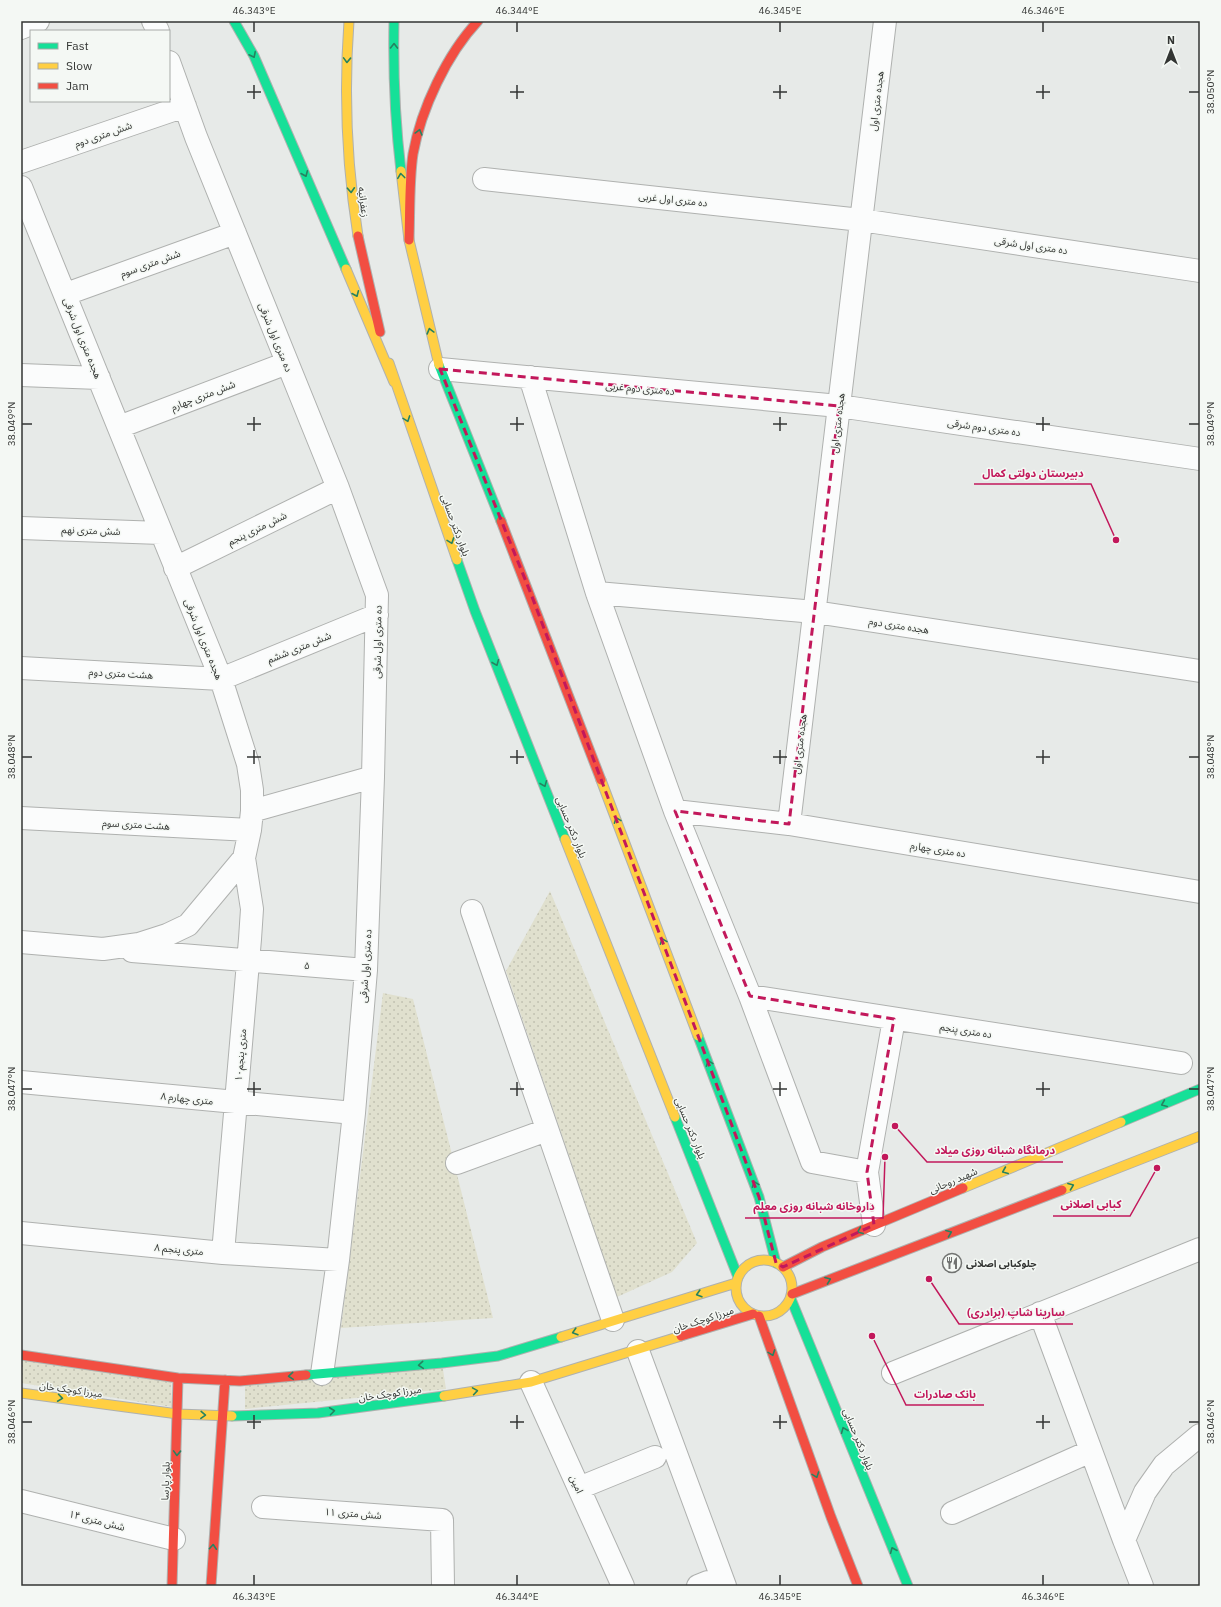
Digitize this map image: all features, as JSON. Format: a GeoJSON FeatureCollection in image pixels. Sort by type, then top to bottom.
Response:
{"type":"FeatureCollection","features":[{"type":"Feature","properties":{"kind":"main road"},"geometry":{"type":"LineString","coordinates":[[234,21],[254,56],[394,382]]}},
{"type":"Feature","properties":{"kind":"main road","name":"زعفرانیه"},"geometry":{"type":"LineString","coordinates":[[349,21],[346,63],[352,197],[373,305],[394,382]]}},
{"type":"Feature","properties":{"kind":"main road"},"geometry":{"type":"LineString","coordinates":[[394,21],[393,64],[397,140],[409,240],[440,369],[531,594],[759,1197],[779,1265],[791,1279],[792,1297]]}},
{"type":"Feature","properties":{"kind":"main road"},"geometry":{"type":"LineString","coordinates":[[409,240],[413,155],[422,120],[441,76],[464,36],[478,21]]}},
{"type":"Feature","properties":{"kind":"main road","name":"بلوار دکتر حسابی"},"geometry":{"type":"LineString","coordinates":[[394,382],[475,611],[737,1280]]}},
{"type":"Feature","properties":{"kind":"main road","name":"شهید روحانی"},"geometry":{"type":"LineString","coordinates":[[779,1265],[1200,1089]]}},
{"type":"Feature","properties":{"kind":"main road"},"geometry":{"type":"LineString","coordinates":[[779,1265],[762,1260],[753,1262],[745,1267],[737,1280],[736,1292],[739,1302],[745,1309],[756,1315],[772,1316],[781,1312],[792,1297],[1200,1136]]}},
{"type":"Feature","properties":{"kind":"main road"},"geometry":{"type":"LineString","coordinates":[[21,1355],[178,1378],[240,1381],[445,1366],[499,1359],[737,1280]]}},
{"type":"Feature","properties":{"kind":"main road","name":"بلوار دکتر حسابی"},"geometry":{"type":"LineString","coordinates":[[792,1297],[908,1586]]}},
{"type":"Feature","properties":{"kind":"main road"},"geometry":{"type":"LineString","coordinates":[[756,1315],[858,1586]]}},
{"type":"Feature","properties":{"kind":"main road","name":"میرزا کوچک خان"},"geometry":{"type":"LineString","coordinates":[[21,1393],[178,1414],[222,1416],[318,1413],[450,1396],[506,1382],[531,1382],[756,1315]]}},
{"type":"Feature","properties":{"kind":"main road","name":"بلوار پارسا"},"geometry":{"type":"LineString","coordinates":[[172,1586],[178,1378]]}},
{"type":"Feature","properties":{"kind":"main road"},"geometry":{"type":"LineString","coordinates":[[211,1586],[225,1380]]}},
{"type":"Feature","properties":{"kind":"main road"},"geometry":{"type":"LineString","coordinates":[[448,1382],[450,1396]]}},
{"type":"Feature","properties":{"kind":"street"},"geometry":{"type":"LineString","coordinates":[[21,28],[38,21]]}},
{"type":"Feature","properties":{"kind":"street"},"geometry":{"type":"LineString","coordinates":[[153,21],[158,30]]}},
{"type":"Feature","properties":{"kind":"street","name":"هجده متری اول"},"geometry":{"type":"LineString","coordinates":[[789,824],[885,21]]}},
{"type":"Feature","properties":{"kind":"street","name":"ده متری اول شرقی"},"geometry":{"type":"LineString","coordinates":[[170,65],[235,233],[338,488],[377,595],[373,777],[366,970],[354,1113],[338,1260],[322,1374]]}},
{"type":"Feature","properties":{"kind":"street","name":"شش متری دوم"},"geometry":{"type":"LineString","coordinates":[[21,162],[185,106]]}},
{"type":"Feature","properties":{"kind":"street","name":"ده متری اول غربی"},"geometry":{"type":"LineString","coordinates":[[484,179],[861,220]]}},
{"type":"Feature","properties":{"kind":"street","name":"هجده متری اول شرقی"},"geometry":{"type":"LineString","coordinates":[[21,187],[66,294],[175,568],[221,679],[248,764],[252,790],[251,821],[244,858],[188,925],[167,935],[139,944],[103,949],[21,942]]}},
{"type":"Feature","properties":{"kind":"street","name":"ده متری اول شرقی"},"geometry":{"type":"LineString","coordinates":[[861,220],[1200,271]]}},
{"type":"Feature","properties":{"kind":"street","name":"شش متری سوم"},"geometry":{"type":"LineString","coordinates":[[66,294],[235,233]]}},
{"type":"Feature","properties":{"kind":"street","name":"شش متری چهارم"},"geometry":{"type":"LineString","coordinates":[[119,427],[287,362]]}},
{"type":"Feature","properties":{"kind":"street","name":"ده متری دوم غربی"},"geometry":{"type":"LineString","coordinates":[[440,369],[839,406]]}},
{"type":"Feature","properties":{"kind":"street"},"geometry":{"type":"LineString","coordinates":[[21,375],[99,378]]}},
{"type":"Feature","properties":{"kind":"street"},"geometry":{"type":"LineString","coordinates":[[530,378],[597,593],[676,811],[750,996],[812,1162],[867,1172]]}},
{"type":"Feature","properties":{"kind":"street","name":"ده متری دوم شرقی"},"geometry":{"type":"LineString","coordinates":[[839,406],[1200,459]]}},
{"type":"Feature","properties":{"kind":"street","name":"شش متری پنجم"},"geometry":{"type":"LineString","coordinates":[[175,568],[338,488]]}},
{"type":"Feature","properties":{"kind":"street","name":"شش متری نهم"},"geometry":{"type":"LineString","coordinates":[[21,528],[161,533]]}},
{"type":"Feature","properties":{"kind":"street","name":"هجده متری دوم"},"geometry":{"type":"LineString","coordinates":[[597,593],[815,612],[1200,671]]}},
{"type":"Feature","properties":{"kind":"street","name":"شش متری ششم"},"geometry":{"type":"LineString","coordinates":[[221,679],[377,615]]}},
{"type":"Feature","properties":{"kind":"street","name":"هشت متری دوم"},"geometry":{"type":"LineString","coordinates":[[21,668],[221,679]]}},
{"type":"Feature","properties":{"kind":"street","name":"هشت متری سوم"},"geometry":{"type":"LineString","coordinates":[[21,818],[251,821],[373,777]]}},
{"type":"Feature","properties":{"kind":"street","name":"ده متری چهارم"},"geometry":{"type":"LineString","coordinates":[[676,811],[789,824],[1200,892]]}},
{"type":"Feature","properties":{"kind":"street","name":"۱۰متری پنجم"},"geometry":{"type":"LineString","coordinates":[[223,1253],[252,909],[244,858]]}},
{"type":"Feature","properties":{"kind":"street"},"geometry":{"type":"LineString","coordinates":[[472,911],[613,1320]]}},
{"type":"Feature","properties":{"kind":"street","name":"۵"},"geometry":{"type":"LineString","coordinates":[[103,949],[366,970]]}},
{"type":"Feature","properties":{"kind":"street","name":"ده متری پنجم"},"geometry":{"type":"LineString","coordinates":[[750,996],[1181,1063]]}},
{"type":"Feature","properties":{"kind":"street"},"geometry":{"type":"LineString","coordinates":[[874,1225],[867,1172],[894,1019]]}},
{"type":"Feature","properties":{"kind":"street","name":"۸ متری چهارم"},"geometry":{"type":"LineString","coordinates":[[21,1082],[354,1113]]}},
{"type":"Feature","properties":{"kind":"street"},"geometry":{"type":"LineString","coordinates":[[457,1163],[547,1130]]}},
{"type":"Feature","properties":{"kind":"street","name":"۸ متری پنجم"},"geometry":{"type":"LineString","coordinates":[[21,1234],[223,1253],[338,1260]]}},
{"type":"Feature","properties":{"kind":"street"},"geometry":{"type":"LineString","coordinates":[[893,1373],[1200,1249]]}},
{"type":"Feature","properties":{"kind":"street"},"geometry":{"type":"LineString","coordinates":[[1040,1313],[1142,1586]]}},
{"type":"Feature","properties":{"kind":"street"},"geometry":{"type":"LineString","coordinates":[[638,1351],[710,1585]]}},
{"type":"Feature","properties":{"kind":"street","name":"امین"},"geometry":{"type":"LineString","coordinates":[[531,1382],[623,1586]]}},
{"type":"Feature","properties":{"kind":"street"},"geometry":{"type":"LineString","coordinates":[[1124,1540],[1145,1492],[1164,1465],[1200,1435]]}},
{"type":"Feature","properties":{"kind":"street"},"geometry":{"type":"LineString","coordinates":[[952,1513],[1091,1451]]}},
{"type":"Feature","properties":{"kind":"street"},"geometry":{"type":"LineString","coordinates":[[579,1488],[655,1457]]}},
{"type":"Feature","properties":{"kind":"street","name":"شش متری ۱۴"},"geometry":{"type":"LineString","coordinates":[[21,1500],[174,1540]]}},
{"type":"Feature","properties":{"kind":"street","name":"شش متری ۱۱"},"geometry":{"type":"LineString","coordinates":[[263,1507],[442,1520],[443,1586]]}},
{"type":"Feature","properties":{"kind":"highlighted area"},"geometry":{"type":"Polygon","coordinates":[[[440,369],[839,406],[789,824],[675,811],[750,996],[894,1019],[867,1172],[874,1225],[783,1267],[776,1263],[759,1197],[531,594],[440,369]]]}},
{"type":"Feature","properties":{"kind":"green space"},"geometry":{"type":"Polygon","coordinates":[[[550,891],[697,1243],[672,1272],[617,1297],[506,971],[550,891]]]}},
{"type":"Feature","properties":{"kind":"green space"},"geometry":{"type":"Polygon","coordinates":[[[383,993],[413,999],[493,1318],[341,1328],[383,993]]]}},
{"type":"Feature","properties":{"kind":"green space"},"geometry":{"type":"Polygon","coordinates":[[[21,1355],[171,1377],[172,1407],[21,1383],[21,1355]]]}},
{"type":"Feature","properties":{"kind":"green space"},"geometry":{"type":"Polygon","coordinates":[[[442,1363],[446,1389],[245,1409],[245,1381],[442,1363]]]}},
{"type":"Feature","properties":{"kind":"traffic: fast"},"geometry":{"type":"LineString","coordinates":[[234,21],[254,56],[346,269]]}},
{"type":"Feature","properties":{"kind":"traffic: fast"},"geometry":{"type":"LineString","coordinates":[[394,21],[395,96],[401,171]]}},
{"type":"Feature","properties":{"kind":"traffic: fast"},"geometry":{"type":"LineString","coordinates":[[439,365],[501,521]]}},
{"type":"Feature","properties":{"kind":"traffic: fast"},"geometry":{"type":"LineString","coordinates":[[457,560],[475,611],[565,839]]}},
{"type":"Feature","properties":{"kind":"traffic: fast"},"geometry":{"type":"LineString","coordinates":[[698,1036],[759,1197],[776,1263]]}},
{"type":"Feature","properties":{"kind":"traffic: fast"},"geometry":{"type":"LineString","coordinates":[[1121,1122],[1200,1089]]}},
{"type":"Feature","properties":{"kind":"traffic: fast"},"geometry":{"type":"LineString","coordinates":[[675,1117],[738,1277]]}},
{"type":"Feature","properties":{"kind":"traffic: fast"},"geometry":{"type":"LineString","coordinates":[[791,1299],[908,1586]]}},
{"type":"Feature","properties":{"kind":"traffic: fast"},"geometry":{"type":"LineString","coordinates":[[306,1375],[442,1363],[498,1356],[561,1337]]}},
{"type":"Feature","properties":{"kind":"traffic: fast"},"geometry":{"type":"LineString","coordinates":[[232,1416],[318,1413],[444,1396]]}},
{"type":"Feature","properties":{"kind":"traffic: slow"},"geometry":{"type":"LineString","coordinates":[[349,21],[347,74],[349,156],[358,236]]}},
{"type":"Feature","properties":{"kind":"traffic: slow"},"geometry":{"type":"LineString","coordinates":[[401,171],[409,240],[439,365]]}},
{"type":"Feature","properties":{"kind":"traffic: slow"},"geometry":{"type":"LineString","coordinates":[[346,269],[394,382]]}},
{"type":"Feature","properties":{"kind":"traffic: slow"},"geometry":{"type":"LineString","coordinates":[[389,363],[457,560]]}},
{"type":"Feature","properties":{"kind":"traffic: slow"},"geometry":{"type":"LineString","coordinates":[[601,780],[698,1036]]}},
{"type":"Feature","properties":{"kind":"traffic: slow"},"geometry":{"type":"LineString","coordinates":[[565,839],[675,1117]]}},
{"type":"Feature","properties":{"kind":"traffic: slow"},"geometry":{"type":"LineString","coordinates":[[963,1188],[1121,1122]]}},
{"type":"Feature","properties":{"kind":"traffic: slow"},"geometry":{"type":"LineString","coordinates":[[1062,1190],[1200,1136]]}},
{"type":"Feature","properties":{"kind":"traffic: slow"},"geometry":{"type":"LineString","coordinates":[[758,1260],[770,1260],[780,1264],[788,1272],[792,1282],[792,1288],[792,1294],[788,1304],[780,1312],[770,1316],[758,1316],[748,1312],[740,1304],[736,1294],[736,1282],[740,1272],[748,1264],[758,1260]]}},
{"type":"Feature","properties":{"kind":"traffic: slow"},"geometry":{"type":"LineString","coordinates":[[561,1337],[736,1283]]}},
{"type":"Feature","properties":{"kind":"traffic: slow"},"geometry":{"type":"LineString","coordinates":[[444,1396],[531,1382],[681,1336]]}},
{"type":"Feature","properties":{"kind":"traffic: slow"},"geometry":{"type":"LineString","coordinates":[[21,1393],[178,1414],[232,1416]]}},
{"type":"Feature","properties":{"kind":"traffic: jam"},"geometry":{"type":"LineString","coordinates":[[409,240],[410,186],[413,154],[422,119],[446,66],[456,49],[478,21]]}},
{"type":"Feature","properties":{"kind":"traffic: jam"},"geometry":{"type":"LineString","coordinates":[[358,236],[380,332]]}},
{"type":"Feature","properties":{"kind":"traffic: jam"},"geometry":{"type":"LineString","coordinates":[[501,521],[601,780]]}},
{"type":"Feature","properties":{"kind":"traffic: jam"},"geometry":{"type":"LineString","coordinates":[[783,1267],[822,1247],[963,1188]]}},
{"type":"Feature","properties":{"kind":"traffic: jam"},"geometry":{"type":"LineString","coordinates":[[792,1294],[1062,1190]]}},
{"type":"Feature","properties":{"kind":"traffic: jam"},"geometry":{"type":"LineString","coordinates":[[681,1336],[753,1314]]}},
{"type":"Feature","properties":{"kind":"traffic: jam"},"geometry":{"type":"LineString","coordinates":[[759,1316],[831,1517],[858,1586]]}},
{"type":"Feature","properties":{"kind":"traffic: jam"},"geometry":{"type":"LineString","coordinates":[[21,1355],[178,1378],[240,1381],[306,1375]]}},
{"type":"Feature","properties":{"kind":"traffic: jam"},"geometry":{"type":"LineString","coordinates":[[172,1586],[178,1378]]}},
{"type":"Feature","properties":{"kind":"traffic: jam"},"geometry":{"type":"LineString","coordinates":[[211,1586],[225,1380]]}},
{"type":"Feature","properties":{"kind":"place","name":"دبیرستان دولتی کمال"},"geometry":{"type":"Point","coordinates":[1116,540]}},
{"type":"Feature","properties":{"kind":"place","name":"درمانگاه شبانه روزی میلاد"},"geometry":{"type":"Point","coordinates":[895,1126]}},
{"type":"Feature","properties":{"kind":"place","name":"داروخانه شبانه روزی معلم"},"geometry":{"type":"Point","coordinates":[885,1157]}},
{"type":"Feature","properties":{"kind":"place","name":"کبابی اصلانی"},"geometry":{"type":"Point","coordinates":[1157,1168]}},
{"type":"Feature","properties":{"kind":"place","name":"چلوکبابی اصلانی"},"geometry":{"type":"Point","coordinates":[952,1263]}},
{"type":"Feature","properties":{"kind":"place","name":"سارینا شاپ (برادری)"},"geometry":{"type":"Point","coordinates":[929,1279]}},
{"type":"Feature","properties":{"kind":"place","name":"بانک صادرات"},"geometry":{"type":"Point","coordinates":[872,1336]}}]}
